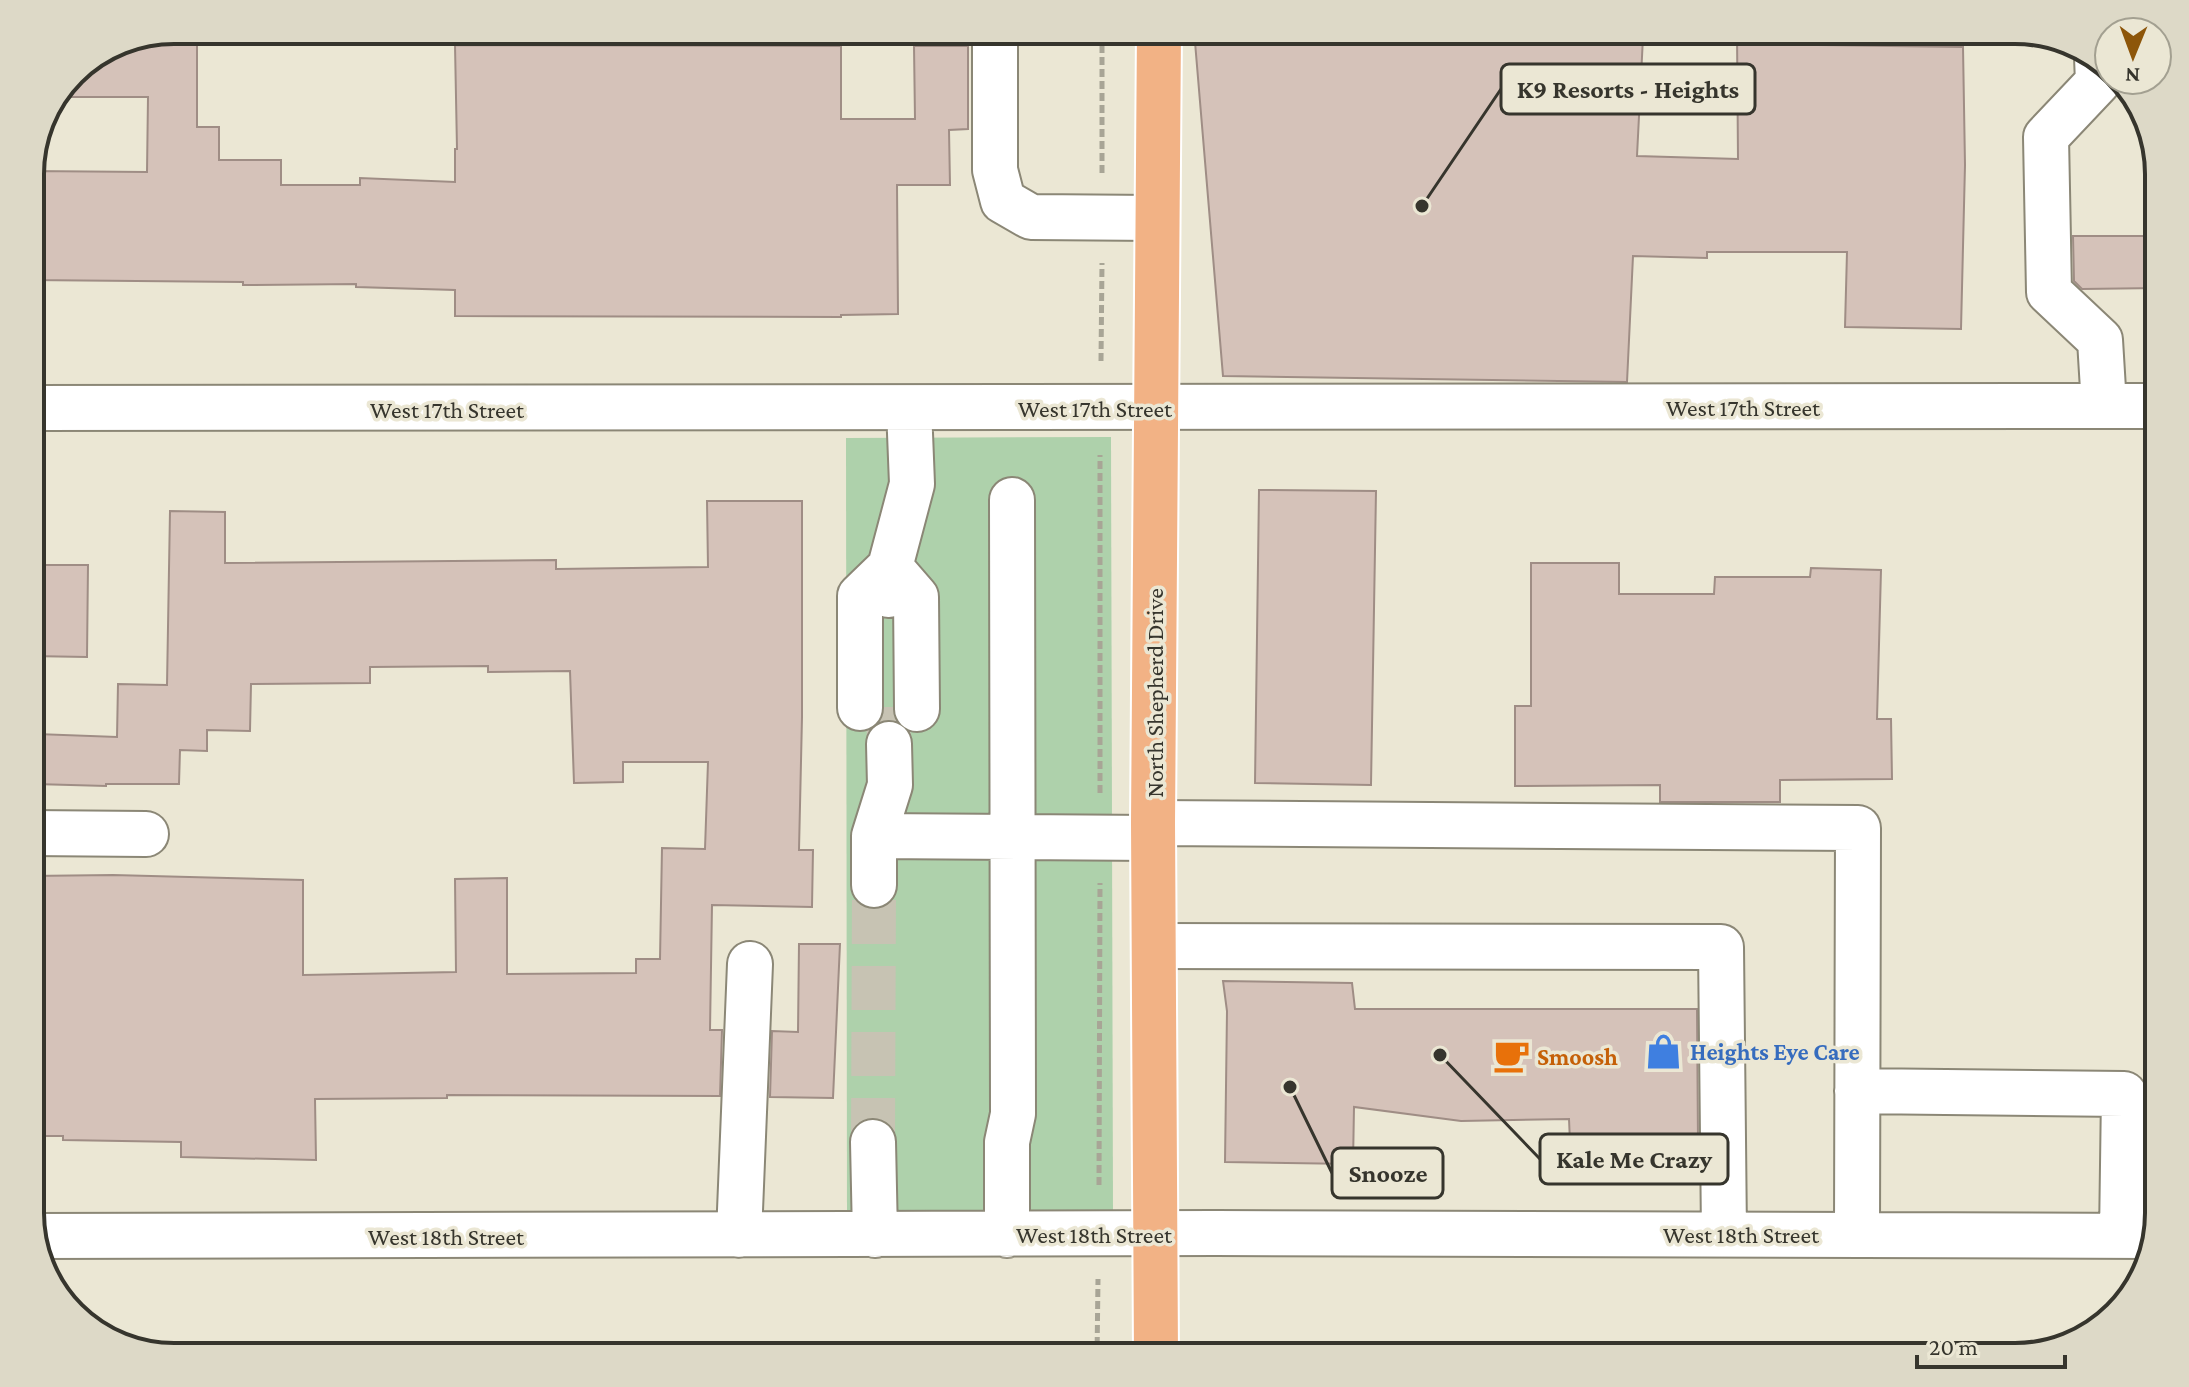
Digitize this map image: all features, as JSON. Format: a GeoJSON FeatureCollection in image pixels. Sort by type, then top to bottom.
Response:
{"type":"FeatureCollection","features":[{"type":"Feature","properties":{"kind":"main road","name":"North Shepherd Drive"},"geometry":{"type":"LineString","coordinates":[[1156,1343],[1153,831],[1159,44]]}},
{"type":"Feature","properties":{"kind":"street"},"geometry":{"type":"LineString","coordinates":[[995,44],[995,170],[1003,201],[1031,217],[1156,218]]}},
{"type":"Feature","properties":{"kind":"street"},"geometry":{"type":"LineString","coordinates":[[2093,87],[2046,137],[2049,292],[2100,340],[2104,406]]}},
{"type":"Feature","properties":{"kind":"street","name":"West 17th Street"},"geometry":{"type":"LineString","coordinates":[[44,408],[2145,406]]}},
{"type":"Feature","properties":{"kind":"street"},"geometry":{"type":"LineString","coordinates":[[889,734],[860,596],[890,567],[912,484],[909,408]]}},
{"type":"Feature","properties":{"kind":"street"},"geometry":{"type":"LineString","coordinates":[[1007,1235],[1007,1142],[1013,1114],[1012,500]]}},
{"type":"Feature","properties":{"kind":"street"},"geometry":{"type":"LineString","coordinates":[[874,885],[874,836],[889,734],[916,597],[890,567]]}},
{"type":"Feature","properties":{"kind":"street"},"geometry":{"type":"LineString","coordinates":[[874,836],[1012,837],[1153,831],[1858,828],[1857,1233]]}},
{"type":"Feature","properties":{"kind":"street"},"geometry":{"type":"LineString","coordinates":[[44,833],[146,834]]}},
{"type":"Feature","properties":{"kind":"street"},"geometry":{"type":"LineString","coordinates":[[1154,946],[1721,947],[1724,1234]]}},
{"type":"Feature","properties":{"kind":"street"},"geometry":{"type":"LineString","coordinates":[[739,1235],[750,964]]}},
{"type":"Feature","properties":{"kind":"street"},"geometry":{"type":"LineString","coordinates":[[1857,1091],[2124,1094],[2137,1236]]}},
{"type":"Feature","properties":{"kind":"street"},"geometry":{"type":"LineString","coordinates":[[873,1142],[875,1235]]}},
{"type":"Feature","properties":{"kind":"street","name":"West 18th Street"},"geometry":{"type":"LineString","coordinates":[[46,1236],[1857,1233],[2137,1236]]}},
{"type":"Feature","properties":{"kind":"path"},"geometry":{"type":"LineString","coordinates":[[1097,1343],[1098,1297]]}},
{"type":"Feature","properties":{"kind":"green space"},"geometry":{"type":"Polygon","coordinates":[[[1111,437],[1113,1217],[847,1217],[846,438],[1111,437]]]}},
{"type":"Feature","properties":{"kind":"building"},"geometry":{"type":"Polygon","coordinates":[[[197,44],[197,127],[219,127],[219,160],[281,160],[281,185],[360,185],[360,178],[455,182],[455,45],[841,46],[841,119],[915,119],[914,46],[968,46],[968,129],[949,130],[950,185],[897,185],[898,314],[841,317],[455,316],[455,290],[356,287],[356,284],[243,285],[243,282],[44,280],[44,171],[147,172],[148,97],[70,97],[82,82],[102,66],[124,54],[149,46],[197,44]]]}},
{"type":"Feature","properties":{"kind":"building"},"geometry":{"type":"Polygon","coordinates":[[[1195,44],[1643,44],[1637,156],[1738,159],[1737,44],[1963,47],[1965,165],[1961,329],[1845,327],[1847,252],[1707,252],[1707,258],[1633,256],[1627,382],[1223,376],[1195,44]]]}},
{"type":"Feature","properties":{"kind":"building"},"geometry":{"type":"Polygon","coordinates":[[[2073,236],[2145,236],[2145,288],[2082,289],[2074,281],[2073,236]]]}},
{"type":"Feature","properties":{"kind":"building"},"geometry":{"type":"Polygon","coordinates":[[[1259,490],[1376,491],[1371,785],[1255,783],[1259,490]]]}},
{"type":"Feature","properties":{"kind":"building"},"geometry":{"type":"Polygon","coordinates":[[[707,501],[802,501],[799,850],[813,850],[812,907],[712,905],[710,1030],[722,1030],[720,1096],[447,1095],[447,1098],[315,1099],[316,1160],[181,1157],[181,1142],[63,1140],[63,1136],[44,1136],[44,876],[303,880],[303,975],[456,972],[455,879],[507,878],[507,974],[636,973],[636,959],[660,959],[662,848],[705,849],[708,762],[623,762],[623,782],[574,783],[570,671],[488,672],[488,666],[370,667],[370,683],[251,684],[250,731],[207,730],[207,751],[180,750],[179,784],[44,784],[44,734],[117,737],[118,684],[167,685],[170,511],[225,512],[225,563],[556,560],[556,569],[708,567],[707,501]]]}},
{"type":"Feature","properties":{"kind":"building"},"geometry":{"type":"Polygon","coordinates":[[[1531,563],[1619,563],[1619,594],[1714,594],[1715,577],[1810,577],[1811,568],[1881,570],[1877,719],[1891,719],[1892,779],[1780,780],[1780,802],[1660,802],[1660,785],[1515,786],[1515,706],[1531,706],[1531,563]]]}},
{"type":"Feature","properties":{"kind":"building"},"geometry":{"type":"Polygon","coordinates":[[[44,565],[88,565],[87,657],[44,656],[44,565]]]}},
{"type":"Feature","properties":{"kind":"building"},"geometry":{"type":"Polygon","coordinates":[[[799,944],[840,944],[833,1098],[770,1097],[772,1031],[798,1032],[799,944]]]}},
{"type":"Feature","properties":{"kind":"building"},"geometry":{"type":"Polygon","coordinates":[[[1223,981],[1352,983],[1355,1009],[1697,1009],[1698,1142],[1570,1142],[1569,1119],[1461,1121],[1354,1107],[1353,1164],[1225,1162],[1227,1011],[1223,981]]]}},
{"type":"Feature","properties":{"kind":"tunnel"},"geometry":{"type":"LineString","coordinates":[[888,707],[889,744]]}},
{"type":"Feature","properties":{"kind":"tunnel"},"geometry":{"type":"LineString","coordinates":[[873,1142],[874,885]]}},
{"type":"Feature","properties":{"kind":"place","name":"K9 Resorts - Heights"},"geometry":{"type":"Point","coordinates":[1422,206]}},
{"type":"Feature","properties":{"kind":"place","name":"Heights Eye Care"},"geometry":{"type":"Point","coordinates":[1664,1051]}},
{"type":"Feature","properties":{"kind":"place","name":"Kale Me Crazy"},"geometry":{"type":"Point","coordinates":[1440,1055]}},
{"type":"Feature","properties":{"kind":"place","name":"Smoosh"},"geometry":{"type":"Point","coordinates":[1511,1056]}},
{"type":"Feature","properties":{"kind":"place","name":"Snooze"},"geometry":{"type":"Point","coordinates":[1290,1087]}}]}
